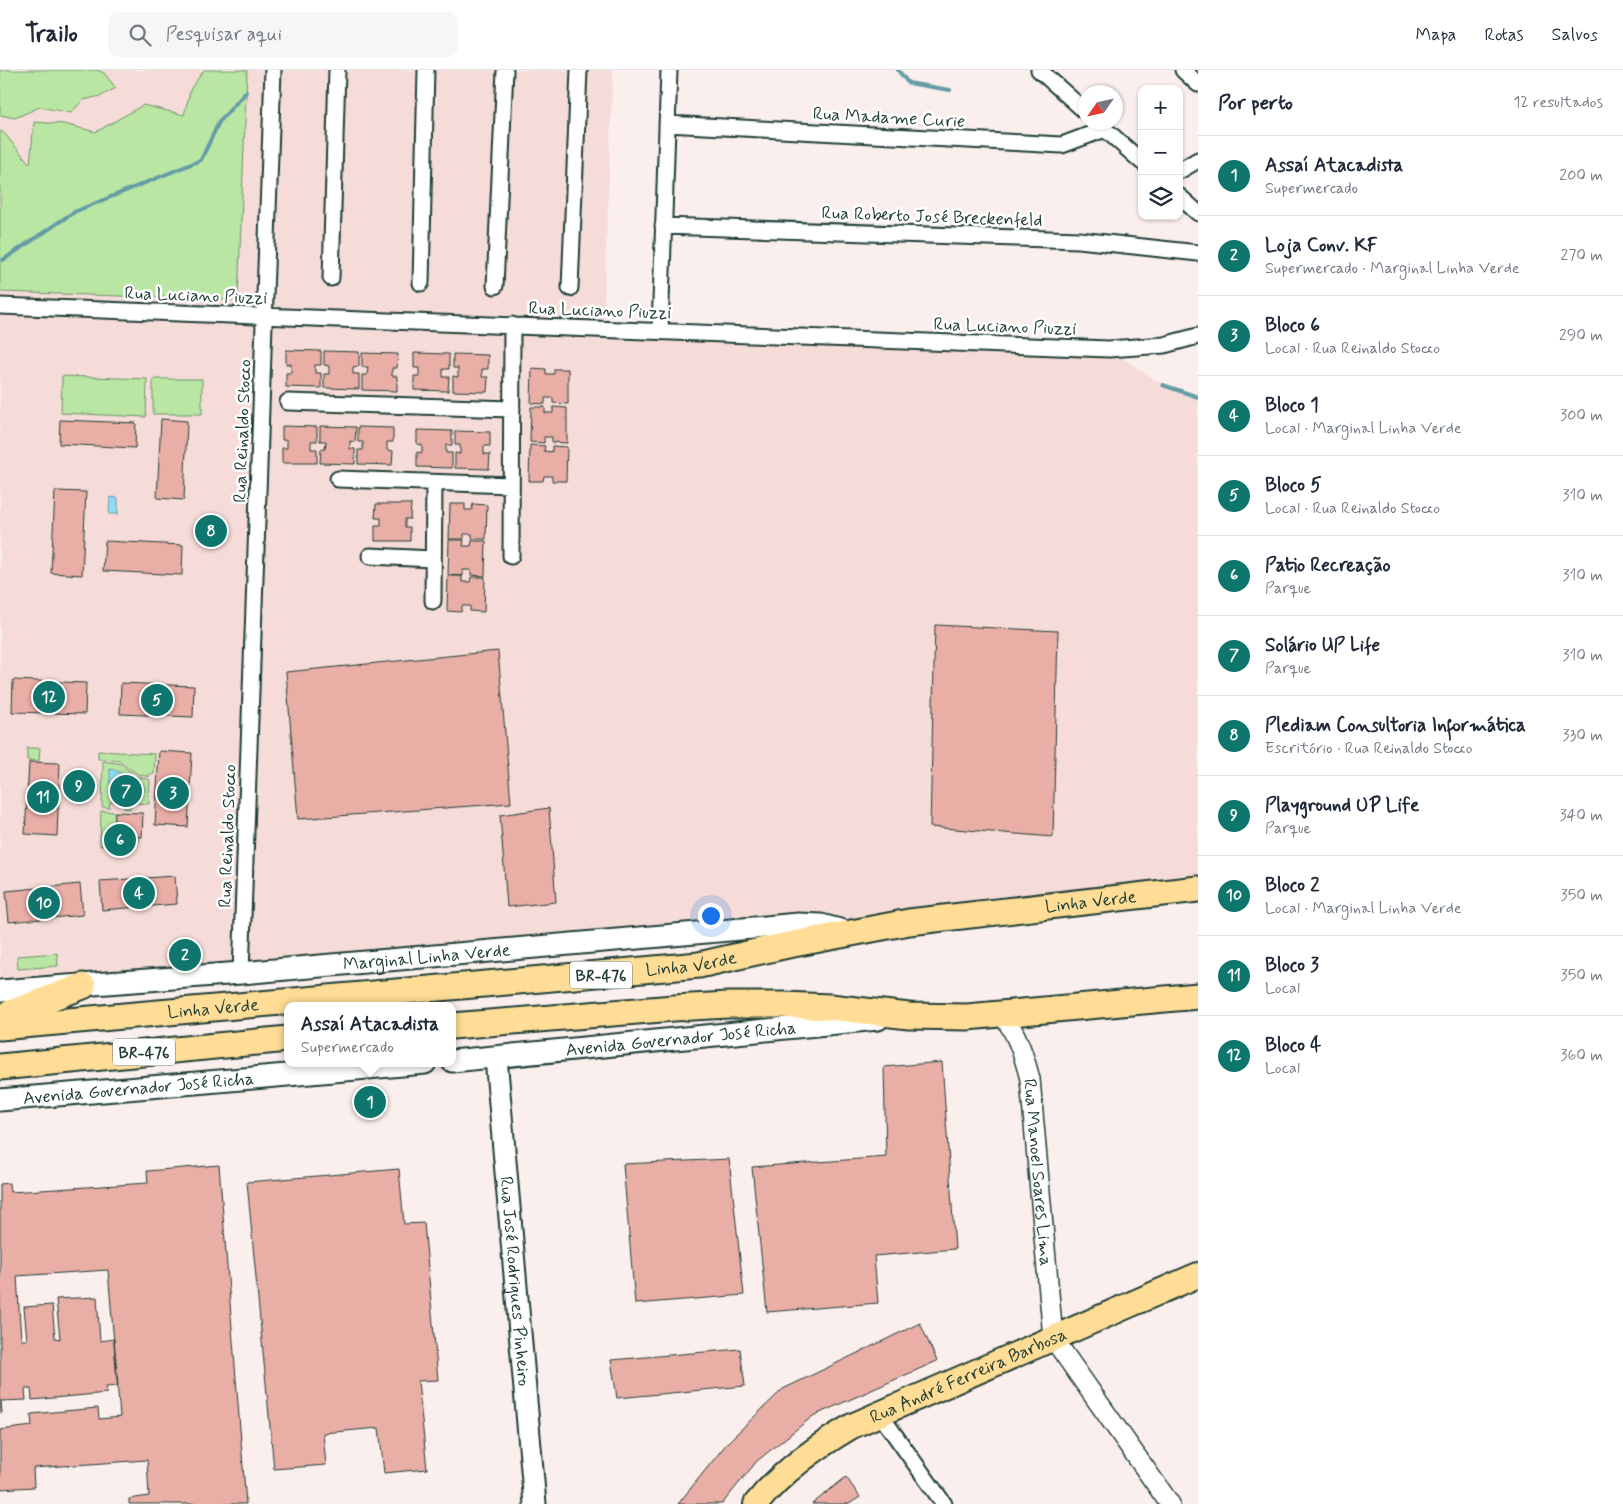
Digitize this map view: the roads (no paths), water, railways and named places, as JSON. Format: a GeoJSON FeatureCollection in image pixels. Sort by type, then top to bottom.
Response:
{"type":"FeatureCollection","features":[{"type":"Feature","properties":{"kind":"highway","name":"Linha Verde"},"geometry":{"type":"LineString","coordinates":[[0,1026],[699,965],[909,922],[1198,889]]}},
{"type":"Feature","properties":{"kind":"highway"},"geometry":{"type":"LineString","coordinates":[[0,1017],[83,986]]}},
{"type":"Feature","properties":{"kind":"highway","name":"BR-476"},"geometry":{"type":"LineString","coordinates":[[456,1026],[674,1008],[784,1005],[909,1016],[967,1017],[1198,996]]}},
{"type":"Feature","properties":{"kind":"highway","name":"Linha Verde"},"geometry":{"type":"LineString","coordinates":[[0,1067],[284,1039]]}},
{"type":"Feature","properties":{"kind":"main road","name":"Marginal Linha Verde"},"geometry":{"type":"LineString","coordinates":[[0,991],[241,973],[798,924],[821,925],[851,933]]}},
{"type":"Feature","properties":{"kind":"main road","name":"Avenida Governador José Richa"},"geometry":{"type":"LineString","coordinates":[[456,1061],[909,1016]]}},
{"type":"Feature","properties":{"kind":"main road","name":"Rua José Rodrigues Pinheiro"},"geometry":{"type":"LineString","coordinates":[[496,1058],[535,1504]]}},
{"type":"Feature","properties":{"kind":"main road","name":"Avenida Governador José Richa"},"geometry":{"type":"LineString","coordinates":[[0,1100],[379,1067]]}},
{"type":"Feature","properties":{"kind":"main road","name":"Rua André Ferreira Barbosa"},"geometry":{"type":"LineString","coordinates":[[756,1504],[780,1477],[806,1456],[828,1440],[879,1413],[1198,1275]]}},
{"type":"Feature","properties":{"kind":"street","name":"Rua Reinaldo Stocco"},"geometry":{"type":"LineString","coordinates":[[241,973],[273,70]]}},
{"type":"Feature","properties":{"kind":"street"},"geometry":{"type":"LineString","coordinates":[[331,278],[337,70]]}},
{"type":"Feature","properties":{"kind":"street"},"geometry":{"type":"LineString","coordinates":[[421,283],[426,70]]}},
{"type":"Feature","properties":{"kind":"street"},"geometry":{"type":"LineString","coordinates":[[495,286],[505,70]]}},
{"type":"Feature","properties":{"kind":"street"},"geometry":{"type":"LineString","coordinates":[[570,288],[579,70]]}},
{"type":"Feature","properties":{"kind":"street"},"geometry":{"type":"LineString","coordinates":[[660,331],[669,70]]}},
{"type":"Feature","properties":{"kind":"street"},"geometry":{"type":"LineString","coordinates":[[1039,70],[1078,105]]}},
{"type":"Feature","properties":{"kind":"street"},"geometry":{"type":"LineString","coordinates":[[1183,70],[1198,84]]}},
{"type":"Feature","properties":{"kind":"street","name":"Rua Madame Curie"},"geometry":{"type":"LineString","coordinates":[[667,124],[1062,145],[1093,130]]}},
{"type":"Feature","properties":{"kind":"street"},"geometry":{"type":"LineString","coordinates":[[1106,130],[1138,158]]}},
{"type":"Feature","properties":{"kind":"street"},"geometry":{"type":"LineString","coordinates":[[1183,169],[1198,160]]}},
{"type":"Feature","properties":{"kind":"street"},"geometry":{"type":"LineString","coordinates":[[1183,200],[1198,213]]}},
{"type":"Feature","properties":{"kind":"street","name":"Rua Roberto José Breckenfeld"},"geometry":{"type":"LineString","coordinates":[[663,226],[1079,240],[1198,253]]}},
{"type":"Feature","properties":{"kind":"street","name":"Rua Luciano Piuzzi"},"geometry":{"type":"LineString","coordinates":[[0,306],[1109,350],[1164,345],[1198,336]]}},
{"type":"Feature","properties":{"kind":"street"},"geometry":{"type":"LineString","coordinates":[[511,556],[512,326]]}},
{"type":"Feature","properties":{"kind":"street"},"geometry":{"type":"LineString","coordinates":[[288,402],[512,409]]}},
{"type":"Feature","properties":{"kind":"street"},"geometry":{"type":"LineString","coordinates":[[338,479],[511,485]]}},
{"type":"Feature","properties":{"kind":"street"},"geometry":{"type":"LineString","coordinates":[[433,601],[434,483]]}},
{"type":"Feature","properties":{"kind":"street"},"geometry":{"type":"LineString","coordinates":[[370,556],[434,559]]}},
{"type":"Feature","properties":{"kind":"street","name":"Rua Manoel Soares Lima"},"geometry":{"type":"LineString","coordinates":[[1002,1014],[1014,1031],[1020,1044],[1030,1079],[1053,1338]]}},
{"type":"Feature","properties":{"kind":"street"},"geometry":{"type":"LineString","coordinates":[[1053,1338],[1170,1504]]}},
{"type":"Feature","properties":{"kind":"street"},"geometry":{"type":"LineString","coordinates":[[879,1413],[944,1504]]}},
{"type":"Feature","properties":{"kind":"water"},"geometry":{"type":"Polygon","coordinates":[[[110,497],[118,498],[118,514],[109,514],[110,497]]]}},
{"type":"Feature","properties":{"kind":"water"},"geometry":{"type":"Polygon","coordinates":[[[110,769],[144,785],[144,792],[120,792],[116,785],[110,784],[110,769]]]}},
{"type":"Feature","properties":{"kind":"waterway"},"geometry":{"type":"LineString","coordinates":[[898,70],[908,83],[950,90]]}},
{"type":"Feature","properties":{"kind":"waterway"},"geometry":{"type":"LineString","coordinates":[[3,260],[74,212],[201,160],[219,122],[246,92]]}},
{"type":"Feature","properties":{"kind":"waterway"},"geometry":{"type":"LineString","coordinates":[[1163,385],[1198,397]]}},
{"type":"Feature","properties":{"kind":"place","name":"Plediam Consultoria Informática"},"geometry":{"type":"Point","coordinates":[211,531]}},
{"type":"Feature","properties":{"kind":"place","name":"Bloco 4"},"geometry":{"type":"Point","coordinates":[49,697]}},
{"type":"Feature","properties":{"kind":"place","name":"Bloco 5"},"geometry":{"type":"Point","coordinates":[157,700]}},
{"type":"Feature","properties":{"kind":"place","name":"Playground UP Life"},"geometry":{"type":"Point","coordinates":[79,786]}},
{"type":"Feature","properties":{"kind":"place","name":"Solário UP Life"},"geometry":{"type":"Point","coordinates":[126,791]}},
{"type":"Feature","properties":{"kind":"place","name":"Bloco 6"},"geometry":{"type":"Point","coordinates":[173,793]}},
{"type":"Feature","properties":{"kind":"place","name":"Bloco 3"},"geometry":{"type":"Point","coordinates":[43,797]}},
{"type":"Feature","properties":{"kind":"place","name":"Patio Recreação"},"geometry":{"type":"Point","coordinates":[120,840]}},
{"type":"Feature","properties":{"kind":"place","name":"Bloco 1"},"geometry":{"type":"Point","coordinates":[139,893]}},
{"type":"Feature","properties":{"kind":"place","name":"Bloco 2"},"geometry":{"type":"Point","coordinates":[44,903]}},
{"type":"Feature","properties":{"kind":"place","name":"Loja Conv. KF"},"geometry":{"type":"Point","coordinates":[185,955]}},
{"type":"Feature","properties":{"kind":"place","name":"Assaí Atacadista"},"geometry":{"type":"Point","coordinates":[370,1102]}}]}
